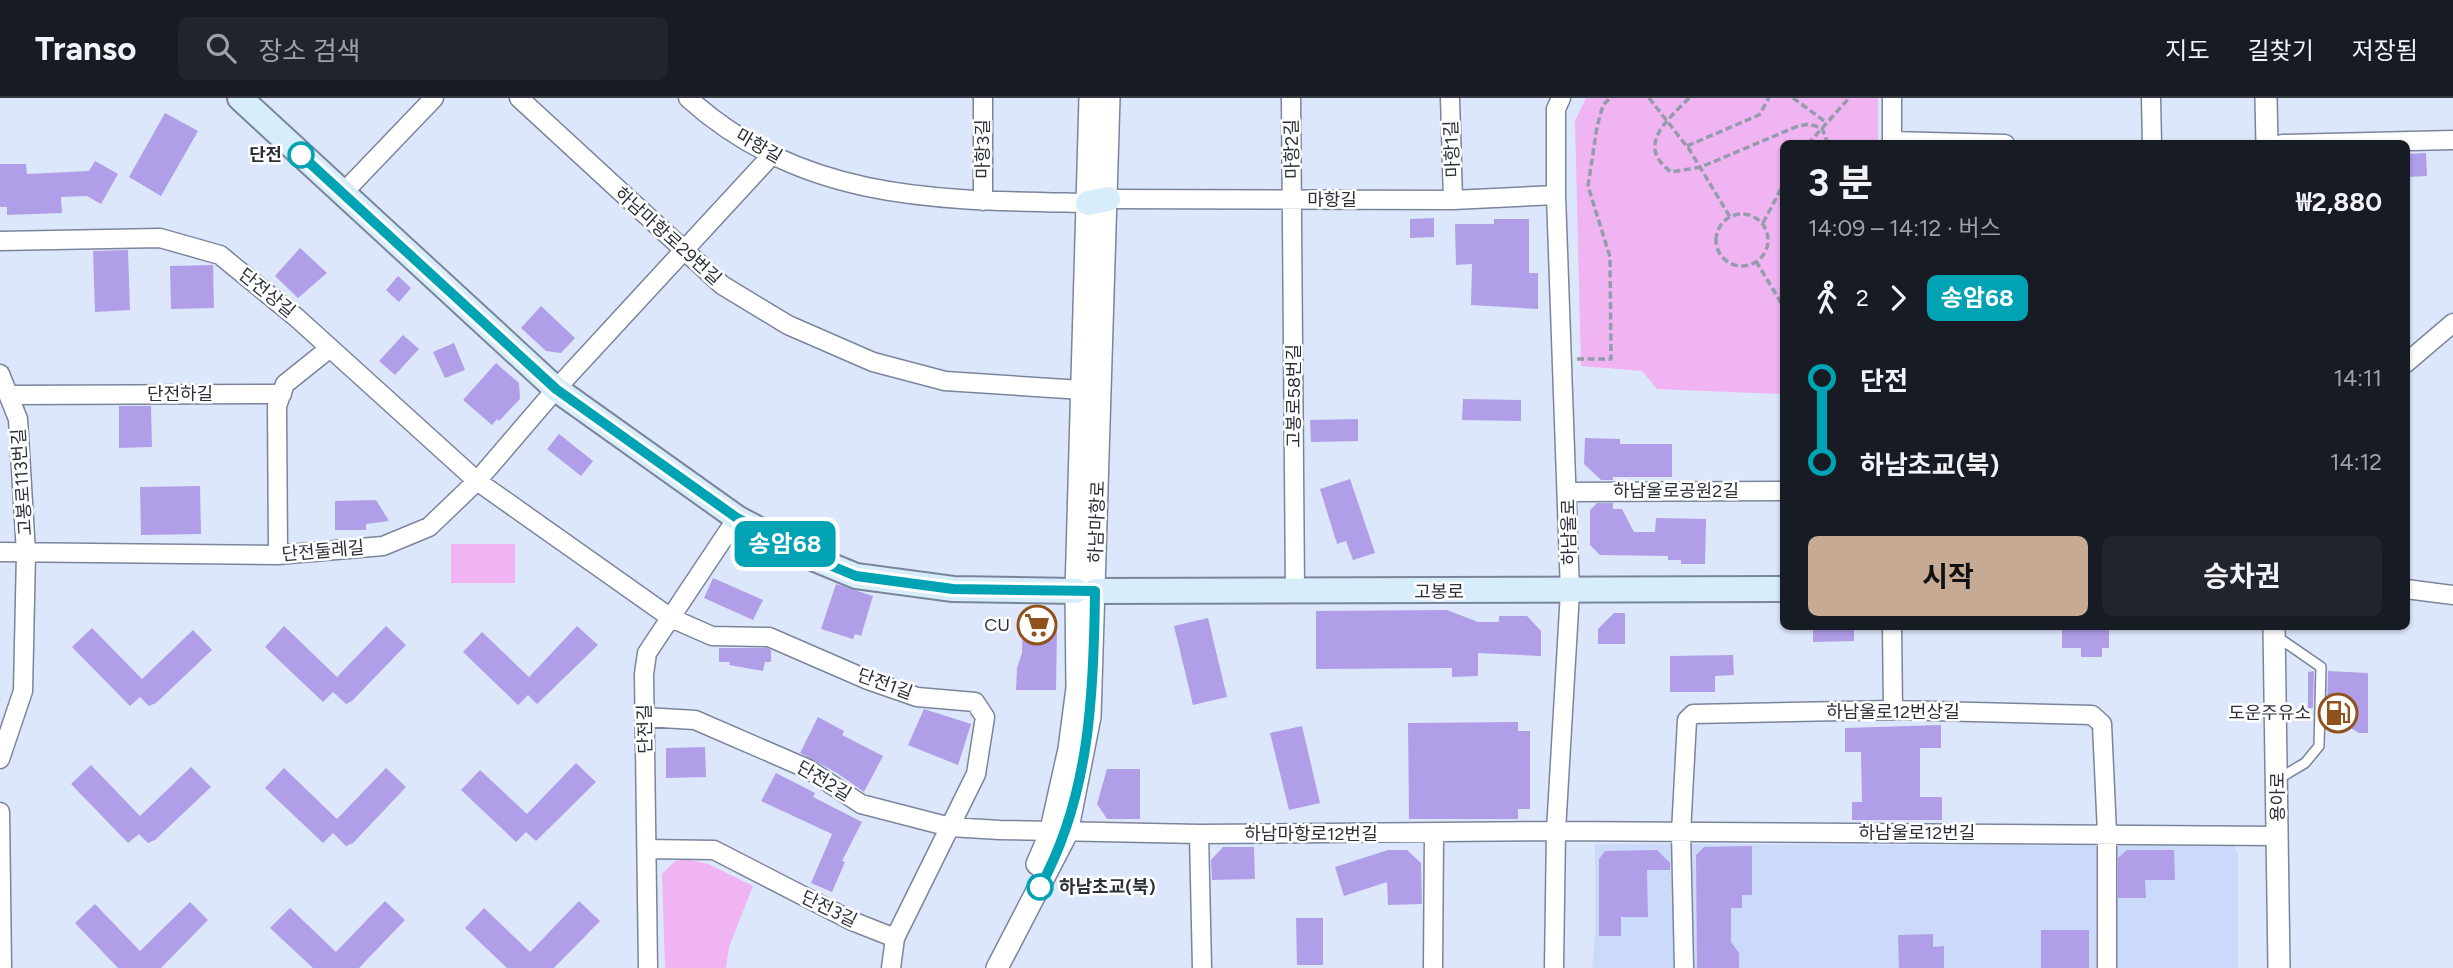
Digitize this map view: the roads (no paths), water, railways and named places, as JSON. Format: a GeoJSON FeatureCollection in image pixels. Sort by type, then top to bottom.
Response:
{"type":"FeatureCollection","features":[{"type":"Feature","properties":{"kind":"main road","name":"고봉로"},"geometry":{"type":"LineString","coordinates":[[240,98],[556,389],[737,518],[810,557],[856,576],[953,589],[1086,591],[1570,592],[1780,589]]}},
{"type":"Feature","properties":{"kind":"street"},"geometry":{"type":"LineString","coordinates":[[343,193],[434,98]]}},
{"type":"Feature","properties":{"kind":"street","name":"하남마항로29번길"},"geometry":{"type":"LineString","coordinates":[[519,98],[683,252],[722,285],[788,325],[873,362],[945,381],[1082,390]]}},
{"type":"Feature","properties":{"kind":"street","name":"마항길"},"geometry":{"type":"LineString","coordinates":[[688,98],[770,157],[849,183],[897,193],[983,201],[1453,200],[1556,195]]}},
{"type":"Feature","properties":{"kind":"street","name":"마항3길"},"geometry":{"type":"LineString","coordinates":[[983,98],[983,201]]}},
{"type":"Feature","properties":{"kind":"street","name":"하남마항로"},"geometry":{"type":"LineString","coordinates":[[1086,591],[1098,201],[1090,98]]}},
{"type":"Feature","properties":{"kind":"street","name":"하남마항로"},"geometry":{"type":"LineString","coordinates":[[997,968],[1058,833],[1090,717],[1082,390],[1109,98]]}},
{"type":"Feature","properties":{"kind":"street","name":"마항2길"},"geometry":{"type":"LineString","coordinates":[[1291,98],[1292,201]]}},
{"type":"Feature","properties":{"kind":"street","name":"마항1길"},"geometry":{"type":"LineString","coordinates":[[1450,98],[1453,200]]}},
{"type":"Feature","properties":{"kind":"street","name":"하남울로"},"geometry":{"type":"LineString","coordinates":[[1554,968],[1556,831],[1570,592],[1569,492],[1556,195],[1556,109],[1561,98]]}},
{"type":"Feature","properties":{"kind":"street"},"geometry":{"type":"LineString","coordinates":[[1892,98],[1892,140]]}},
{"type":"Feature","properties":{"kind":"street"},"geometry":{"type":"LineString","coordinates":[[2151,98],[2152,140]]}},
{"type":"Feature","properties":{"kind":"street"},"geometry":{"type":"LineString","coordinates":[[2266,98],[2267,140]]}},
{"type":"Feature","properties":{"kind":"street"},"geometry":{"type":"LineString","coordinates":[[2410,141],[2453,140]]}},
{"type":"Feature","properties":{"kind":"street","name":"단전둘레길"},"geometry":{"type":"LineString","coordinates":[[0,552],[278,555],[383,546],[429,527],[477,481],[556,389],[770,157]]}},
{"type":"Feature","properties":{"kind":"street","name":"고봉로58번길"},"geometry":{"type":"LineString","coordinates":[[1292,201],[1295,592]]}},
{"type":"Feature","properties":{"kind":"street","name":"단전상길"},"geometry":{"type":"LineString","coordinates":[[0,241],[160,237],[220,255],[330,348],[477,481],[671,618]]}},
{"type":"Feature","properties":{"kind":"street"},"geometry":{"type":"LineString","coordinates":[[2410,360],[2453,323]]}},
{"type":"Feature","properties":{"kind":"street"},"geometry":{"type":"LineString","coordinates":[[278,555],[277,406],[285,384],[330,348]]}},
{"type":"Feature","properties":{"kind":"street","name":"고봉로113번길"},"geometry":{"type":"LineString","coordinates":[[0,374],[18,419],[26,553]]}},
{"type":"Feature","properties":{"kind":"street","name":"단전하길"},"geometry":{"type":"LineString","coordinates":[[10,395],[282,394]]}},
{"type":"Feature","properties":{"kind":"street","name":"하남울로공원2길"},"geometry":{"type":"LineString","coordinates":[[1569,492],[1780,491]]}},
{"type":"Feature","properties":{"kind":"street","name":"단전길"},"geometry":{"type":"LineString","coordinates":[[648,968],[644,674],[647,653],[737,518]]}},
{"type":"Feature","properties":{"kind":"street"},"geometry":{"type":"LineString","coordinates":[[0,759],[23,691],[26,553]]}},
{"type":"Feature","properties":{"kind":"street"},"geometry":{"type":"LineString","coordinates":[[2410,590],[2453,595]]}},
{"type":"Feature","properties":{"kind":"street","name":"단전1길"},"geometry":{"type":"LineString","coordinates":[[671,618],[712,636],[769,637],[868,680],[917,696],[975,702],[985,717],[976,774],[950,827]]}},
{"type":"Feature","properties":{"kind":"street"},"geometry":{"type":"LineString","coordinates":[[1892,630],[1893,710]]}},
{"type":"Feature","properties":{"kind":"street","name":"용아로"},"geometry":{"type":"LineString","coordinates":[[2274,631],[2279,968]]}},
{"type":"Feature","properties":{"kind":"street","name":"하남울로12번상길"},"geometry":{"type":"LineString","coordinates":[[1681,833],[1685,728],[1693,714],[1893,710],[2092,715],[2102,724],[2107,833],[2107,968]]}},
{"type":"Feature","properties":{"kind":"street","name":"단전2길"},"geometry":{"type":"LineString","coordinates":[[645,718],[695,720],[808,769],[861,804],[950,827],[1058,833]]}},
{"type":"Feature","properties":{"kind":"street"},"geometry":{"type":"LineString","coordinates":[[0,813],[2,968]]}},
{"type":"Feature","properties":{"kind":"street"},"geometry":{"type":"LineString","coordinates":[[891,968],[895,938],[950,827]]}},
{"type":"Feature","properties":{"kind":"street","name":"하남마항로12번길"},"geometry":{"type":"LineString","coordinates":[[1058,833],[1556,831]]}},
{"type":"Feature","properties":{"kind":"street","name":"하남울로12번길"},"geometry":{"type":"LineString","coordinates":[[1556,831],[2278,836]]}},
{"type":"Feature","properties":{"kind":"street","name":"하남마항로"},"geometry":{"type":"LineString","coordinates":[[988,968],[1058,833]]}},
{"type":"Feature","properties":{"kind":"street"},"geometry":{"type":"LineString","coordinates":[[1433,968],[1434,833]]}},
{"type":"Feature","properties":{"kind":"street"},"geometry":{"type":"LineString","coordinates":[[1681,833],[1684,968]]}},
{"type":"Feature","properties":{"kind":"street"},"geometry":{"type":"LineString","coordinates":[[1199,834],[1202,968]]}},
{"type":"Feature","properties":{"kind":"street","name":"단전3길"},"geometry":{"type":"LineString","coordinates":[[647,849],[714,850],[852,921],[895,938]]}},
{"type":"Feature","properties":{"kind":"lane"},"geometry":{"type":"LineString","coordinates":[[2274,631],[2321,667],[2319,746],[2305,763],[2278,779]]}},
{"type":"Feature","properties":{"kind":"place","name":"단전"},"geometry":{"type":"Point","coordinates":[301,155]}},
{"type":"Feature","properties":{"kind":"place","name":"CU"},"geometry":{"type":"Point","coordinates":[1037,625]}},
{"type":"Feature","properties":{"kind":"place","name":"도운주유소"},"geometry":{"type":"Point","coordinates":[2338,713]}},
{"type":"Feature","properties":{"kind":"place","name":"하남초교(북)"},"geometry":{"type":"Point","coordinates":[1040,887]}}]}
